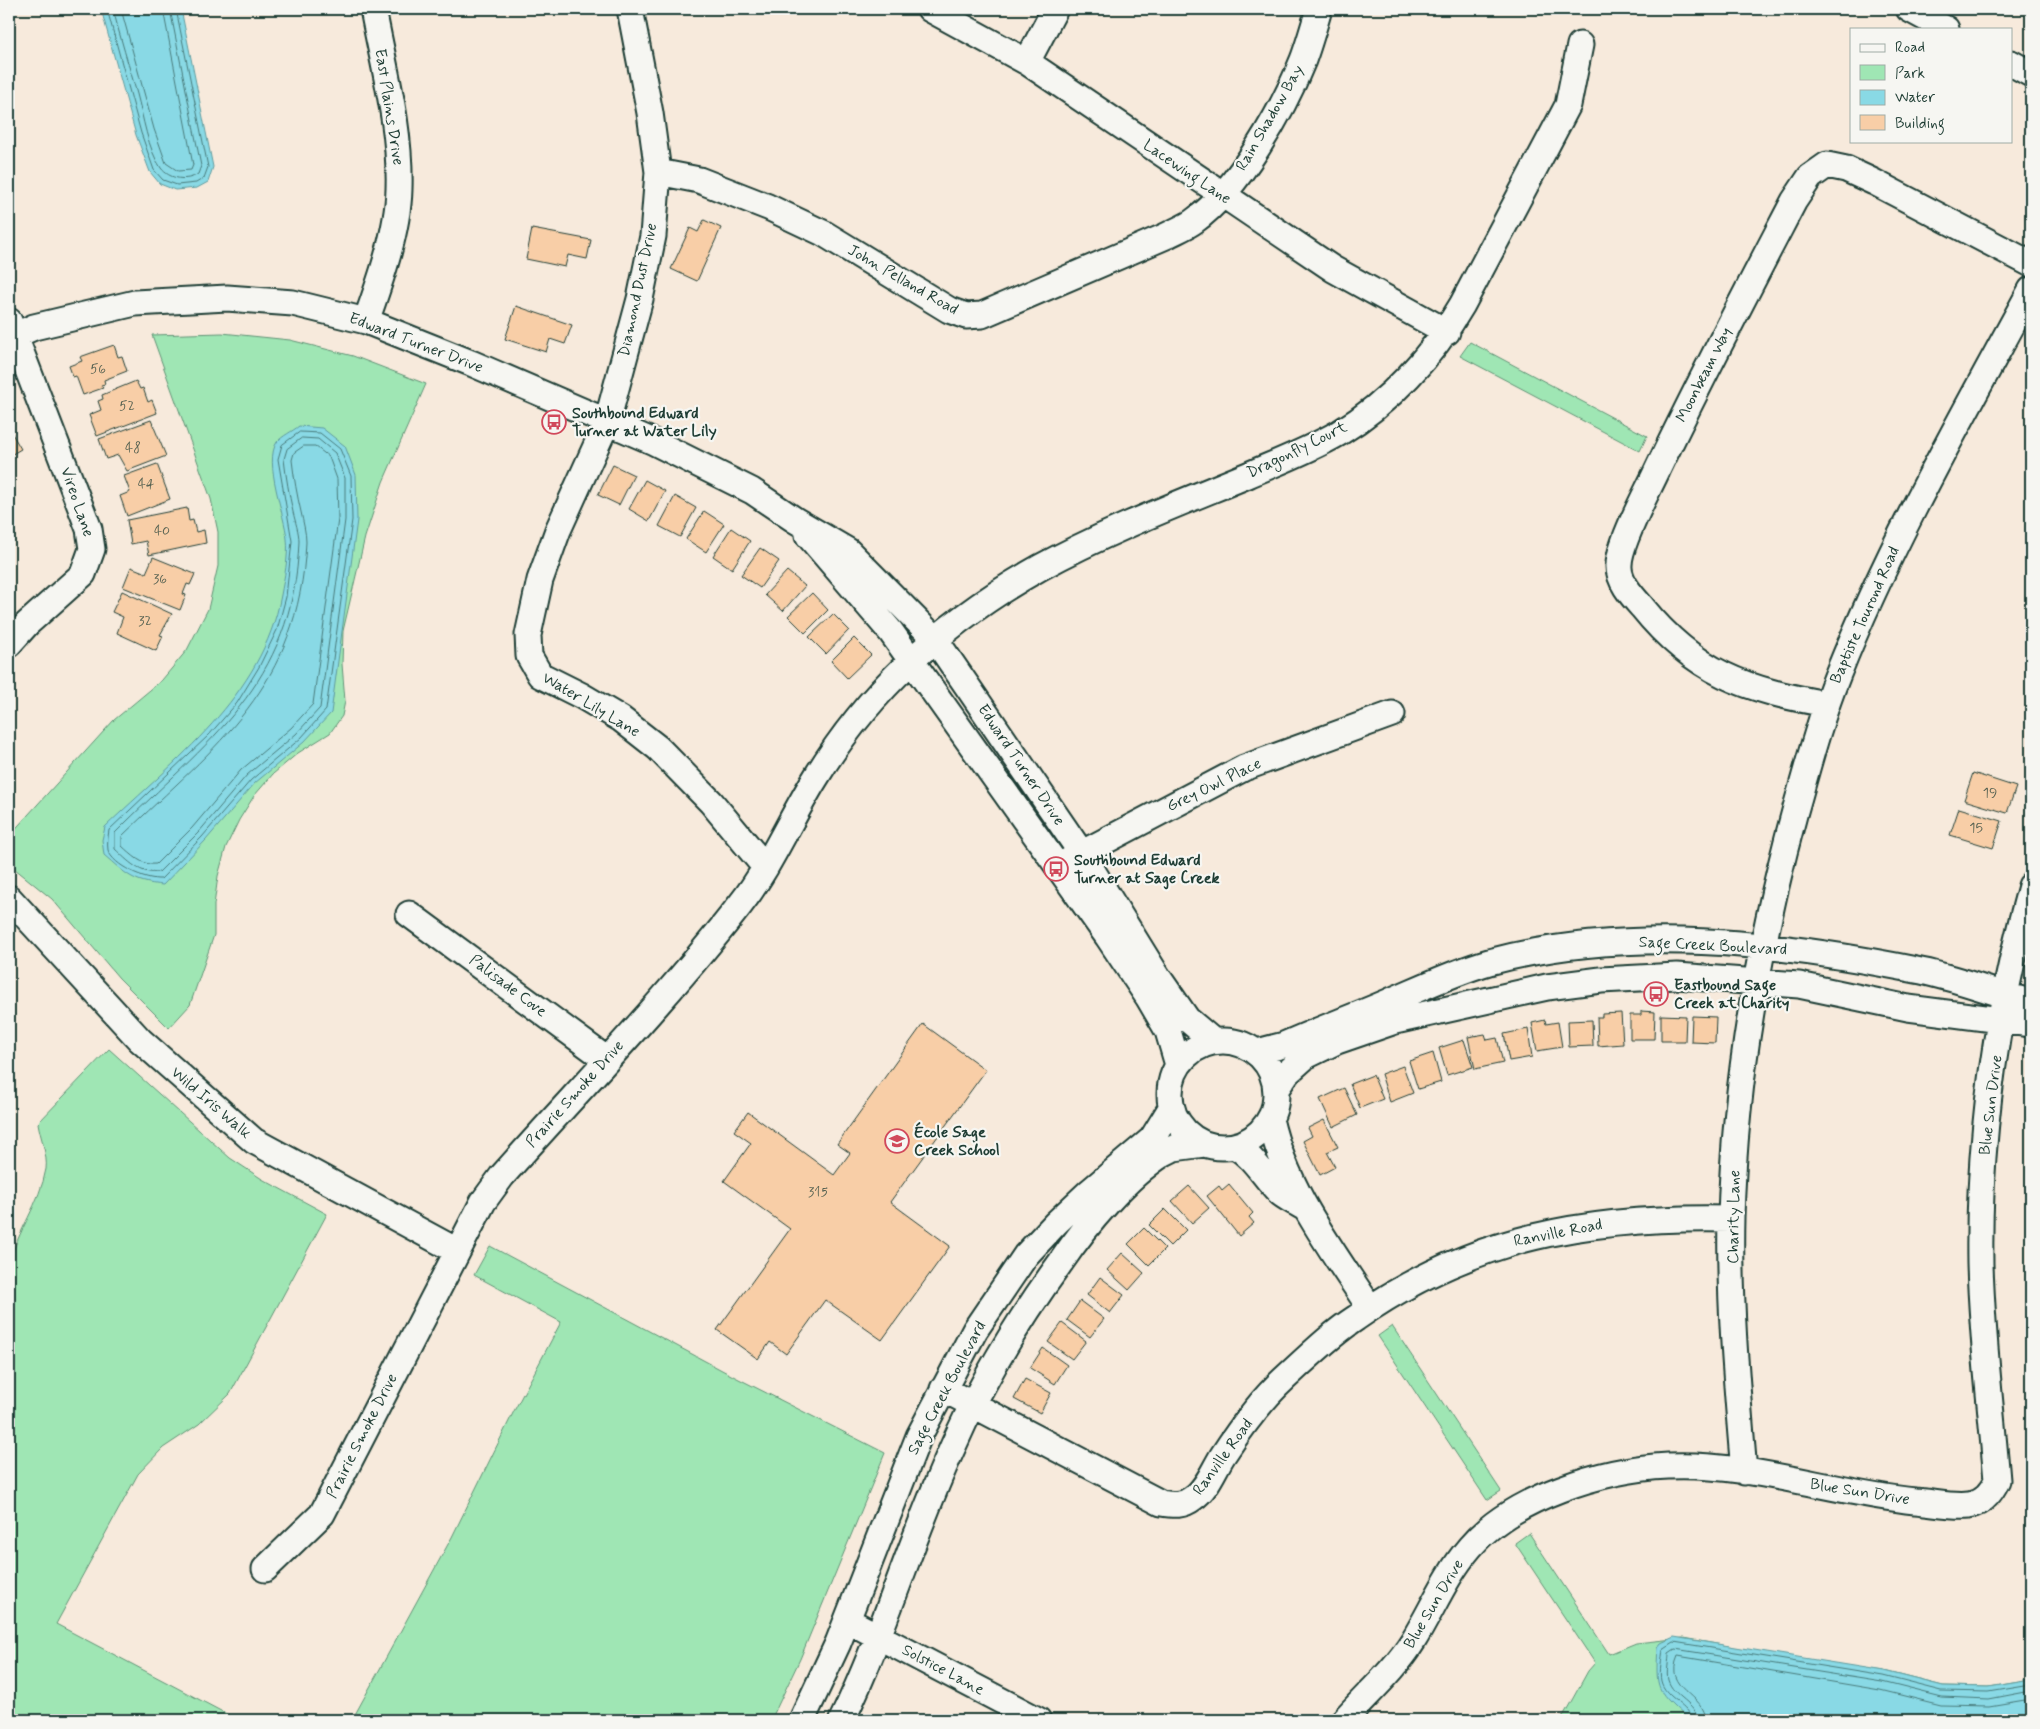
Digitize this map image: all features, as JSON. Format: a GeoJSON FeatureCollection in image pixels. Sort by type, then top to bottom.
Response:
{"type":"FeatureCollection","features":[{"type":"Feature","properties":{"kind":"street","name":"East Plains Drive"},"geometry":{"type":"LineString","coordinates":[[366,321],[393,228],[399,191],[399,148],[373,9]]}},
{"type":"Feature","properties":{"kind":"street","name":"Diamond Dust Drive"},"geometry":{"type":"LineString","coordinates":[[607,422],[640,299],[653,236],[658,172],[650,113],[630,9]]}},
{"type":"Feature","properties":{"kind":"street","name":"Lacewing Lane"},"geometry":{"type":"LineString","coordinates":[[930,9],[1027,62],[1222,196],[1333,269],[1447,332]]}},
{"type":"Feature","properties":{"kind":"street"},"geometry":{"type":"LineString","coordinates":[[1027,62],[1056,9]]}},
{"type":"Feature","properties":{"kind":"street","name":"Rain Shadow Bay"},"geometry":{"type":"LineString","coordinates":[[1222,196],[1252,155],[1282,104],[1303,60],[1319,9]]}},
{"type":"Feature","properties":{"kind":"street"},"geometry":{"type":"LineString","coordinates":[[1909,9],[1944,28]]}},
{"type":"Feature","properties":{"kind":"street","name":"Dragonfly Court"},"geometry":{"type":"LineString","coordinates":[[924,648],[963,616],[1040,568],[1109,532],[1295,455],[1339,433],[1384,400],[1447,332],[1568,105],[1580,45]]}},
{"type":"Feature","properties":{"kind":"street"},"geometry":{"type":"LineString","coordinates":[[2012,64],[2031,74]]}},
{"type":"Feature","properties":{"kind":"street","name":"Moonbeam Way"},"geometry":{"type":"LineString","coordinates":[[1827,704],[1784,696],[1725,677],[1700,663],[1671,640],[1630,594],[1622,578],[1619,565],[1633,521],[1693,394],[1794,201],[1810,177],[1827,165],[1846,169],[1874,182],[2031,264]]}},
{"type":"Feature","properties":{"kind":"street","name":"John Pelland Road"},"geometry":{"type":"LineString","coordinates":[[658,172],[700,180],[768,207],[823,233],[949,310],[966,316],[982,315],[1166,236],[1193,222],[1222,196]]}},
{"type":"Feature","properties":{"kind":"street","name":"Baptiste Tourond Road"},"geometry":{"type":"LineString","coordinates":[[1760,964],[1790,830],[1827,704],[1864,613],[1893,550],[2031,290]]}},
{"type":"Feature","properties":{"kind":"street","name":"Edward Turner Drive"},"geometry":{"type":"LineString","coordinates":[[11,331],[34,328],[135,303],[180,299],[227,298],[293,303],[366,321],[471,363],[707,467],[752,491],[795,520],[848,551],[924,648],[1076,856],[1187,1019],[1213,1041]]}},
{"type":"Feature","properties":{"kind":"street","name":"Vireo Lane"},"geometry":{"type":"LineString","coordinates":[[9,644],[27,624],[83,574],[92,549],[89,529],[11,331]]}},
{"type":"Feature","properties":{"kind":"street","name":"Water Lily Lane"},"geometry":{"type":"LineString","coordinates":[[607,422],[558,530],[540,580],[528,635],[529,656],[540,675],[606,710],[658,748],[710,802],[765,867]]}},
{"type":"Feature","properties":{"kind":"street","name":"Edward Turner Drive"},"geometry":{"type":"LineString","coordinates":[[924,648],[1148,996],[1168,1031],[1178,1065]]}},
{"type":"Feature","properties":{"kind":"street","name":"Prairie Smoke Drive"},"geometry":{"type":"LineString","coordinates":[[265,1569],[322,1514],[483,1202],[502,1176],[708,946],[743,901],[765,867],[796,811],[842,736],[870,702],[924,648]]}},
{"type":"Feature","properties":{"kind":"street","name":"Grey Owl Place"},"geometry":{"type":"LineString","coordinates":[[1076,856],[1244,768],[1392,714]]}},
{"type":"Feature","properties":{"kind":"street"},"geometry":{"type":"LineString","coordinates":[[2003,1006],[2031,886]]}},
{"type":"Feature","properties":{"kind":"street","name":"Wild Iris Walk"},"geometry":{"type":"LineString","coordinates":[[9,898],[140,1040],[254,1141],[457,1251]]}},
{"type":"Feature","properties":{"kind":"street","name":"Palisade Cove"},"geometry":{"type":"LineString","coordinates":[[409,914],[606,1059]]}},
{"type":"Feature","properties":{"kind":"street","name":"Sage Creek Boulevard"},"geometry":{"type":"LineString","coordinates":[[1257,1052],[1284,1045],[1442,978],[1498,961],[1542,952],[1639,941],[1679,941],[1760,964],[1798,985],[1908,1008],[2003,1006],[2031,1002]]}},
{"type":"Feature","properties":{"kind":"street","name":"Sage Creek Boulevard"},"geometry":{"type":"LineString","coordinates":[[1276,1089],[1286,1073],[1298,1063],[1329,1045],[1395,1021],[1449,1007],[1547,986],[1602,980],[1677,976],[1760,964],[1916,970],[1960,980],[2031,1024]]}},
{"type":"Feature","properties":{"kind":"street","name":"Charity Lane"},"geometry":{"type":"LineString","coordinates":[[1744,1472],[1734,1347],[1731,1219],[1736,1138],[1745,1053],[1760,964]]}},
{"type":"Feature","properties":{"kind":"street","name":"Blue Sun Drive"},"geometry":{"type":"LineString","coordinates":[[1344,1720],[1399,1660],[1413,1640],[1452,1570],[1471,1546],[1519,1509],[1557,1491],[1597,1476],[1634,1469],[1669,1466],[1716,1468],[1856,1493],[1950,1504],[1971,1504],[1992,1491],[1997,1480],[1983,1338],[1981,1217],[1987,1120],[2003,1006]]}},
{"type":"Feature","properties":{"kind":"street"},"geometry":{"type":"LineString","coordinates":[[1213,1041],[1232,1041],[1257,1052],[1271,1069],[1276,1089],[1277,1097],[1270,1119],[1261,1131],[1249,1141],[1234,1146],[1219,1147],[1204,1144],[1180,1126],[1172,1108],[1170,1085],[1178,1065],[1193,1049],[1213,1041]]}},
{"type":"Feature","properties":{"kind":"street","name":"Sage Creek Boulevard"},"geometry":{"type":"LineString","coordinates":[[802,1720],[847,1620],[894,1495],[919,1436],[975,1330],[1026,1255],[1089,1192],[1152,1139],[1172,1108]]}},
{"type":"Feature","properties":{"kind":"street"},"geometry":{"type":"LineString","coordinates":[[1270,1119],[1280,1154],[1303,1207],[1370,1308]]}},
{"type":"Feature","properties":{"kind":"street","name":"Sage Creek Boulevard"},"geometry":{"type":"LineString","coordinates":[[842,1720],[879,1637],[950,1452],[973,1405],[1020,1321],[1080,1235],[1112,1198],[1164,1153],[1174,1148],[1204,1144]]}},
{"type":"Feature","properties":{"kind":"street"},"geometry":{"type":"LineString","coordinates":[[1234,1146],[1247,1153],[1280,1193],[1303,1207]]}},
{"type":"Feature","properties":{"kind":"street","name":"Ranville Road"},"geometry":{"type":"LineString","coordinates":[[943,1389],[1161,1503],[1175,1506],[1186,1503],[1195,1497],[1204,1486],[1223,1454],[1277,1385],[1354,1319],[1394,1292],[1444,1267],[1500,1245],[1552,1232],[1601,1223],[1643,1219],[1731,1219]]}},
{"type":"Feature","properties":{"kind":"street","name":"Solstice Lane"},"geometry":{"type":"LineString","coordinates":[[847,1620],[1038,1720]]}},
{"type":"Feature","properties":{"kind":"green space"},"geometry":{"type":"Polygon","coordinates":[[[222,333],[290,340],[353,356],[426,384],[383,482],[365,537],[343,631],[342,664],[345,701],[342,716],[330,733],[298,753],[273,774],[254,796],[239,820],[226,847],[218,876],[214,905],[214,935],[190,1005],[169,1028],[119,978],[52,899],[9,864],[9,836],[114,720],[162,680],[187,650],[208,609],[218,566],[218,532],[211,499],[152,335],[222,333]]]}},
{"type":"Feature","properties":{"kind":"green space"},"geometry":{"type":"Polygon","coordinates":[[[1470,342],[1647,436],[1640,451],[1460,356],[1470,342]]]}},
{"type":"Feature","properties":{"kind":"green space"},"geometry":{"type":"Polygon","coordinates":[[[109,1049],[230,1158],[262,1179],[327,1214],[230,1394],[199,1424],[163,1448],[138,1474],[56,1624],[238,1720],[9,1720],[9,1264],[17,1240],[39,1194],[46,1169],[45,1152],[38,1123],[109,1049]]]}},
{"type":"Feature","properties":{"kind":"green space"},"geometry":{"type":"Polygon","coordinates":[[[490,1246],[733,1376],[885,1453],[800,1659],[771,1720],[352,1720],[452,1537],[514,1411],[561,1322],[474,1275],[490,1246]]]}},
{"type":"Feature","properties":{"kind":"green space"},"geometry":{"type":"Polygon","coordinates":[[[1392,1326],[1501,1491],[1487,1500],[1378,1336],[1392,1326]]]}},
{"type":"Feature","properties":{"kind":"green space"},"geometry":{"type":"Polygon","coordinates":[[[1529,1533],[1609,1654],[1636,1643],[1683,1638],[1822,1663],[1884,1671],[1943,1686],[1989,1687],[2031,1680],[2031,1720],[1561,1720],[1588,1671],[1595,1663],[1515,1543],[1529,1533]]]}},
{"type":"Feature","properties":{"kind":"water"},"geometry":{"type":"Polygon","coordinates":[[[101,9],[181,9],[213,167],[208,182],[197,188],[175,190],[160,184],[150,172],[136,135],[101,9]]]}},
{"type":"Feature","properties":{"kind":"water"},"geometry":{"type":"Polygon","coordinates":[[[299,426],[322,428],[345,446],[356,475],[357,520],[331,713],[304,742],[255,783],[206,840],[163,885],[144,882],[124,872],[104,855],[102,840],[105,827],[212,724],[236,695],[256,664],[271,631],[281,595],[287,560],[285,529],[273,475],[273,451],[279,440],[299,426]]]}},
{"type":"Feature","properties":{"kind":"water"},"geometry":{"type":"Polygon","coordinates":[[[1674,1637],[1884,1671],[1943,1686],[1989,1687],[2031,1680],[2031,1720],[1689,1720],[1664,1696],[1658,1682],[1658,1647],[1661,1643],[1674,1637]]]}},
{"type":"Feature","properties":{"kind":"building"},"geometry":{"type":"Polygon","coordinates":[[[704,220],[721,228],[697,281],[671,269],[690,228],[698,232],[704,220]]]}},
{"type":"Feature","properties":{"kind":"building"},"geometry":{"type":"Polygon","coordinates":[[[532,229],[591,240],[587,259],[568,255],[565,267],[526,259],[532,229]]]}},
{"type":"Feature","properties":{"kind":"building"},"geometry":{"type":"Polygon","coordinates":[[[516,306],[572,325],[565,344],[550,339],[546,352],[505,339],[516,306]]]}},
{"type":"Feature","properties":{"kind":"building"},"geometry":{"type":"Polygon","coordinates":[[[114,345],[118,357],[122,356],[127,371],[104,380],[105,384],[101,385],[103,388],[83,395],[76,376],[73,377],[69,366],[82,361],[80,357],[114,345]]]}},
{"type":"Feature","properties":{"kind":"building"},"geometry":{"type":"Polygon","coordinates":[[[136,381],[140,389],[143,388],[148,402],[152,400],[157,413],[97,436],[89,415],[101,410],[98,401],[103,399],[102,395],[136,381]]]}},
{"type":"Feature","properties":{"kind":"building"},"geometry":{"type":"Polygon","coordinates":[[[151,420],[166,456],[127,471],[118,455],[106,459],[99,439],[151,420]]]}},
{"type":"Feature","properties":{"kind":"building"},"geometry":{"type":"Polygon","coordinates":[[[11,432],[21,449],[9,456],[9,434],[11,432]]]}},
{"type":"Feature","properties":{"kind":"building"},"geometry":{"type":"Polygon","coordinates":[[[157,464],[170,499],[127,516],[120,496],[130,492],[124,476],[157,464]]]}},
{"type":"Feature","properties":{"kind":"building"},"geometry":{"type":"Polygon","coordinates":[[[613,465],[634,475],[619,505],[598,495],[613,465]]]}},
{"type":"Feature","properties":{"kind":"building"},"geometry":{"type":"Polygon","coordinates":[[[645,480],[665,491],[649,521],[629,509],[645,480]]]}},
{"type":"Feature","properties":{"kind":"building"},"geometry":{"type":"Polygon","coordinates":[[[675,496],[696,508],[680,537],[659,526],[675,496]]]}},
{"type":"Feature","properties":{"kind":"building"},"geometry":{"type":"Polygon","coordinates":[[[187,508],[189,521],[193,520],[196,532],[204,530],[206,543],[149,555],[146,541],[131,544],[127,520],[187,508]]]}},
{"type":"Feature","properties":{"kind":"building"},"geometry":{"type":"Polygon","coordinates":[[[704,511],[724,524],[706,552],[686,539],[704,511]]]}},
{"type":"Feature","properties":{"kind":"building"},"geometry":{"type":"Polygon","coordinates":[[[731,528],[750,541],[732,569],[713,556],[731,528]]]}},
{"type":"Feature","properties":{"kind":"building"},"geometry":{"type":"Polygon","coordinates":[[[760,548],[779,561],[760,588],[741,575],[760,548]]]}},
{"type":"Feature","properties":{"kind":"building"},"geometry":{"type":"Polygon","coordinates":[[[153,557],[195,574],[190,585],[187,584],[183,594],[186,595],[180,610],[123,587],[131,567],[146,573],[153,557]]]}},
{"type":"Feature","properties":{"kind":"building"},"geometry":{"type":"Polygon","coordinates":[[[787,571],[805,586],[783,611],[765,595],[787,571]]]}},
{"type":"Feature","properties":{"kind":"building"},"geometry":{"type":"Polygon","coordinates":[[[122,591],[172,614],[160,635],[163,636],[156,651],[117,633],[123,617],[112,612],[122,591]]]}},
{"type":"Feature","properties":{"kind":"building"},"geometry":{"type":"Polygon","coordinates":[[[812,593],[828,610],[805,633],[788,616],[812,593]]]}},
{"type":"Feature","properties":{"kind":"building"},"geometry":{"type":"Polygon","coordinates":[[[833,614],[849,630],[826,654],[809,637],[833,614]]]}},
{"type":"Feature","properties":{"kind":"building"},"geometry":{"type":"Polygon","coordinates":[[[854,638],[871,655],[847,678],[831,661],[854,638]]]}},
{"type":"Feature","properties":{"kind":"building"},"geometry":{"type":"Polygon","coordinates":[[[1973,773],[2016,787],[2007,813],[1964,800],[1973,773]]]}},
{"type":"Feature","properties":{"kind":"building"},"geometry":{"type":"Polygon","coordinates":[[[1959,808],[2002,821],[1993,848],[1950,835],[1959,808]]]}},
{"type":"Feature","properties":{"kind":"building"},"geometry":{"type":"Polygon","coordinates":[[[1641,1011],[1655,1012],[1654,1039],[1630,1039],[1630,1015],[1641,1015],[1641,1011]]]}},
{"type":"Feature","properties":{"kind":"building"},"geometry":{"type":"Polygon","coordinates":[[[1621,1013],[1623,1044],[1598,1046],[1597,1017],[1602,1017],[1602,1014],[1621,1013]]]}},
{"type":"Feature","properties":{"kind":"building"},"geometry":{"type":"Polygon","coordinates":[[[1661,1015],[1686,1016],[1685,1041],[1661,1041],[1661,1015]]]}},
{"type":"Feature","properties":{"kind":"building"},"geometry":{"type":"Polygon","coordinates":[[[1692,1016],[1716,1017],[1715,1043],[1691,1042],[1692,1016]]]}},
{"type":"Feature","properties":{"kind":"building"},"geometry":{"type":"Polygon","coordinates":[[[1545,1020],[1546,1024],[1558,1022],[1562,1047],[1537,1051],[1532,1023],[1545,1020]]]}},
{"type":"Feature","properties":{"kind":"building"},"geometry":{"type":"Polygon","coordinates":[[[1592,1020],[1593,1046],[1569,1047],[1568,1021],[1592,1020]]]}},
{"type":"Feature","properties":{"kind":"building"},"geometry":{"type":"Polygon","coordinates":[[[923,1024],[986,1070],[890,1202],[950,1246],[882,1340],[825,1300],[786,1354],[770,1342],[758,1359],[717,1330],[790,1229],[724,1181],[751,1143],[734,1131],[748,1112],[834,1175],[850,1153],[837,1144],[923,1024]]]}},
{"type":"Feature","properties":{"kind":"building"},"geometry":{"type":"Polygon","coordinates":[[[1528,1029],[1532,1057],[1509,1061],[1504,1034],[1528,1029]]]}},
{"type":"Feature","properties":{"kind":"building"},"geometry":{"type":"Polygon","coordinates":[[[1485,1034],[1487,1040],[1497,1038],[1503,1063],[1475,1069],[1468,1037],[1485,1034]]]}},
{"type":"Feature","properties":{"kind":"building"},"geometry":{"type":"Polygon","coordinates":[[[1464,1040],[1473,1067],[1447,1075],[1439,1048],[1464,1040]]]}},
{"type":"Feature","properties":{"kind":"building"},"geometry":{"type":"Polygon","coordinates":[[[1433,1053],[1441,1082],[1418,1089],[1409,1061],[1433,1053]]]}},
{"type":"Feature","properties":{"kind":"building"},"geometry":{"type":"Polygon","coordinates":[[[1403,1066],[1413,1093],[1390,1102],[1381,1074],[1403,1066]]]}},
{"type":"Feature","properties":{"kind":"building"},"geometry":{"type":"Polygon","coordinates":[[[1373,1075],[1383,1099],[1360,1108],[1350,1084],[1373,1075]]]}},
{"type":"Feature","properties":{"kind":"building"},"geometry":{"type":"Polygon","coordinates":[[[1344,1088],[1357,1115],[1333,1127],[1320,1099],[1344,1088]]]}},
{"type":"Feature","properties":{"kind":"building"},"geometry":{"type":"Polygon","coordinates":[[[1324,1120],[1338,1147],[1327,1152],[1335,1167],[1320,1175],[1303,1141],[1312,1136],[1308,1128],[1324,1120]]]}},
{"type":"Feature","properties":{"kind":"building"},"geometry":{"type":"Polygon","coordinates":[[[1229,1184],[1253,1213],[1249,1217],[1254,1223],[1239,1236],[1207,1196],[1219,1186],[1222,1190],[1229,1184]]]}},
{"type":"Feature","properties":{"kind":"building"},"geometry":{"type":"Polygon","coordinates":[[[1189,1186],[1209,1208],[1192,1223],[1172,1201],[1189,1186]]]}},
{"type":"Feature","properties":{"kind":"building"},"geometry":{"type":"Polygon","coordinates":[[[1165,1209],[1186,1230],[1170,1246],[1149,1225],[1165,1209]]]}},
{"type":"Feature","properties":{"kind":"building"},"geometry":{"type":"Polygon","coordinates":[[[1144,1228],[1165,1249],[1149,1265],[1128,1244],[1144,1228]]]}},
{"type":"Feature","properties":{"kind":"building"},"geometry":{"type":"Polygon","coordinates":[[[1122,1253],[1144,1273],[1129,1290],[1107,1270],[1122,1253]]]}},
{"type":"Feature","properties":{"kind":"building"},"geometry":{"type":"Polygon","coordinates":[[[1100,1277],[1124,1295],[1110,1313],[1087,1295],[1100,1277]]]}},
{"type":"Feature","properties":{"kind":"building"},"geometry":{"type":"Polygon","coordinates":[[[1080,1301],[1104,1319],[1090,1337],[1067,1320],[1080,1301]]]}},
{"type":"Feature","properties":{"kind":"building"},"geometry":{"type":"Polygon","coordinates":[[[1062,1323],[1086,1341],[1072,1359],[1048,1342],[1062,1323]]]}},
{"type":"Feature","properties":{"kind":"building"},"geometry":{"type":"Polygon","coordinates":[[[1043,1348],[1067,1365],[1055,1384],[1030,1368],[1043,1348]]]}},
{"type":"Feature","properties":{"kind":"building"},"geometry":{"type":"Polygon","coordinates":[[[1025,1379],[1051,1393],[1040,1413],[1014,1399],[1025,1379]]]}},
{"type":"Feature","properties":{"kind":"place","name":"Southbound Edward Turner at Water Lily"},"geometry":{"type":"Point","coordinates":[554,422]}},
{"type":"Feature","properties":{"kind":"place","name":"Southbound Edward Turner at Sage Creek"},"geometry":{"type":"Point","coordinates":[1056,869]}},
{"type":"Feature","properties":{"kind":"place","name":"Eastbound Sage Creek at Charity"},"geometry":{"type":"Point","coordinates":[1656,994]}},
{"type":"Feature","properties":{"kind":"place","name":"École Sage Creek School"},"geometry":{"type":"Point","coordinates":[897,1141]}}]}
